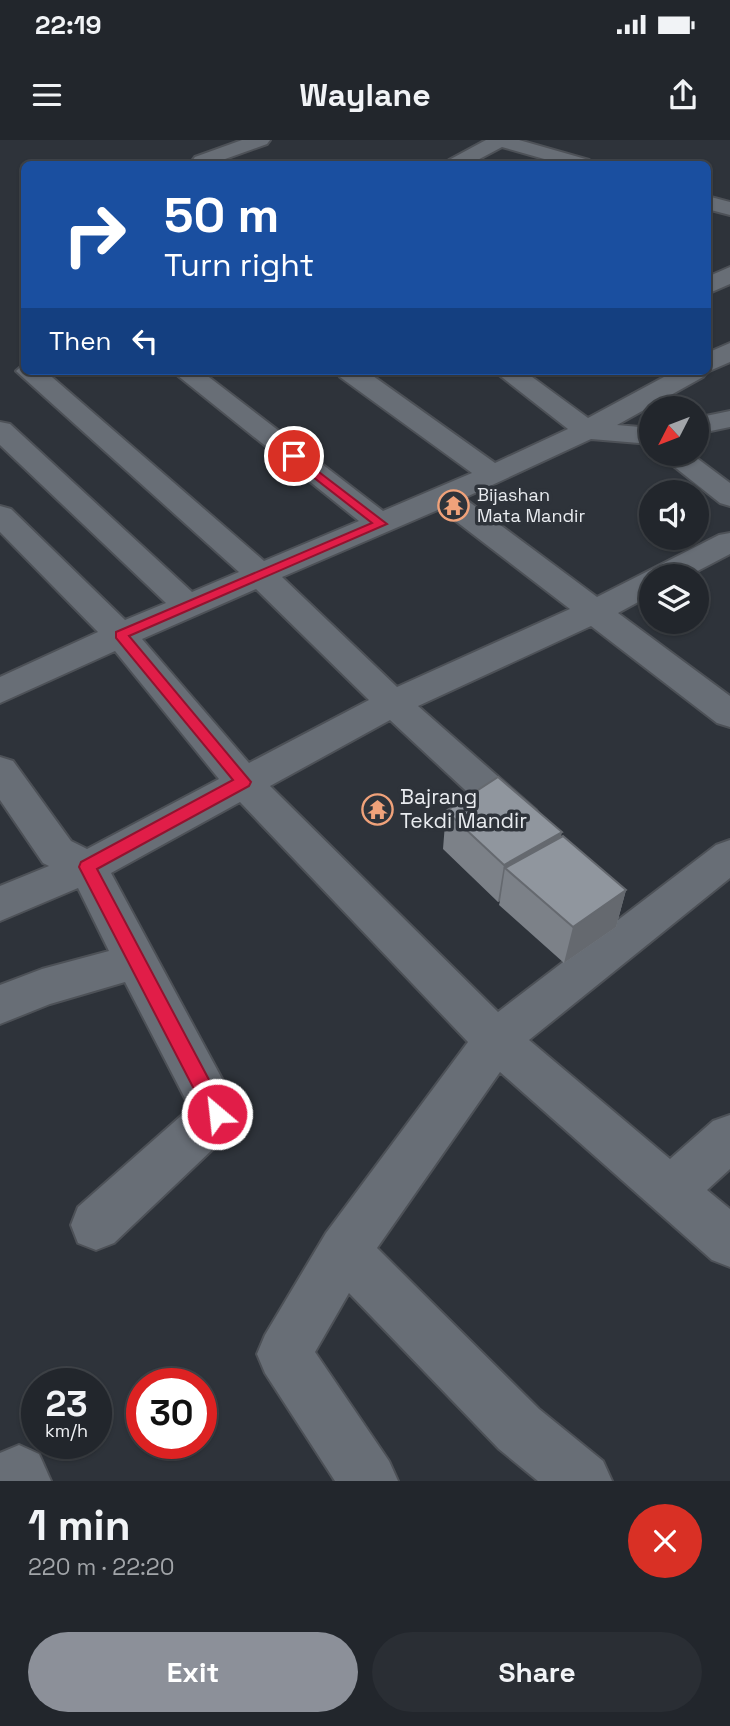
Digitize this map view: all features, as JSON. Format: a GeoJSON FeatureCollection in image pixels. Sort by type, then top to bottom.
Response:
{"type":"FeatureCollection","features":[{"type":"Feature","properties":{"kind":"street"},"geometry":{"type":"LineString","coordinates":[[202,161],[260,140]]}},
{"type":"Feature","properties":{"kind":"street"},"geometry":{"type":"LineString","coordinates":[[461,161],[498,140],[572,161]]}},
{"type":"Feature","properties":{"kind":"street"},"geometry":{"type":"LineString","coordinates":[[551,155],[578,140]]}},
{"type":"Feature","properties":{"kind":"street"},"geometry":{"type":"LineString","coordinates":[[711,203],[730,209]]}},
{"type":"Feature","properties":{"kind":"street"},"geometry":{"type":"LineString","coordinates":[[711,285],[730,274]]}},
{"type":"Feature","properties":{"kind":"street"},"geometry":{"type":"LineString","coordinates":[[711,362],[730,351]]}},
{"type":"Feature","properties":{"kind":"street"},"geometry":{"type":"LineString","coordinates":[[31,375],[261,575],[393,702],[548,844]]}},
{"type":"Feature","properties":{"kind":"street"},"geometry":{"type":"LineString","coordinates":[[190,375],[381,524]]}},
{"type":"Feature","properties":{"kind":"street"},"geometry":{"type":"LineString","coordinates":[[355,375],[493,475]]}},
{"type":"Feature","properties":{"kind":"street"},"geometry":{"type":"LineString","coordinates":[[0,691],[120,635],[493,475],[587,430],[687,375]]}},
{"type":"Feature","properties":{"kind":"street"},"geometry":{"type":"LineString","coordinates":[[517,378],[587,430],[639,438]]}},
{"type":"Feature","properties":{"kind":"street"},"geometry":{"type":"LineString","coordinates":[[709,423],[730,419]]}},
{"type":"Feature","properties":{"kind":"street"},"geometry":{"type":"LineString","coordinates":[[0,429],[188,606]]}},
{"type":"Feature","properties":{"kind":"street"},"geometry":{"type":"LineString","coordinates":[[688,466],[730,497]]}},
{"type":"Feature","properties":{"kind":"street"},"geometry":{"type":"LineString","coordinates":[[443,496],[730,714]]}},
{"type":"Feature","properties":{"kind":"street"},"geometry":{"type":"LineString","coordinates":[[0,515],[120,635],[243,782],[496,1040],[730,1242]]}},
{"type":"Feature","properties":{"kind":"street"},"geometry":{"type":"LineString","coordinates":[[687,564],[730,542]]}},
{"type":"Feature","properties":{"kind":"street"},"geometry":{"type":"LineString","coordinates":[[0,904],[87,867],[393,702],[595,611],[639,588]]}},
{"type":"Feature","properties":{"kind":"street"},"geometry":{"type":"LineString","coordinates":[[0,771],[57,852],[87,867],[217,1114],[96,1225]]}},
{"type":"Feature","properties":{"kind":"street"},"geometry":{"type":"LineString","coordinates":[[369,1481],[284,1354],[344,1251],[496,1040],[630,919],[730,856]]}},
{"type":"Feature","properties":{"kind":"street"},"geometry":{"type":"LineString","coordinates":[[0,1005],[42,988],[136,961]]}},
{"type":"Feature","properties":{"kind":"street"},"geometry":{"type":"LineString","coordinates":[[672,1190],[730,1136]]}},
{"type":"Feature","properties":{"kind":"street"},"geometry":{"type":"LineString","coordinates":[[344,1251],[519,1429],[583,1481]]}},
{"type":"Feature","properties":{"kind":"street"},"geometry":{"type":"LineString","coordinates":[[13,1481],[19,1474],[22,1481]]}},
{"type":"Feature","properties":{"kind":"building"},"geometry":{"type":"Polygon","coordinates":[[[498,777],[562,832],[504,865],[446,811],[498,777]]]}},
{"type":"Feature","properties":{"kind":"building"},"geometry":{"type":"Polygon","coordinates":[[[563,836],[626,890],[573,927],[505,868],[563,836]]]}},
{"type":"Feature","properties":{"kind":"place","name":"Bijashan Mata Mandir"},"geometry":{"type":"Point","coordinates":[454,505]}},
{"type":"Feature","properties":{"kind":"place","name":"Bajrang Tekdi Mandir"},"geometry":{"type":"Point","coordinates":[377,809]}},
{"type":"Feature","properties":{"kind":"route"},"geometry":{"type":"LineString","coordinates":[[217,1114],[87,867],[243,782],[120,635],[381,524],[294,456]]}}]}
